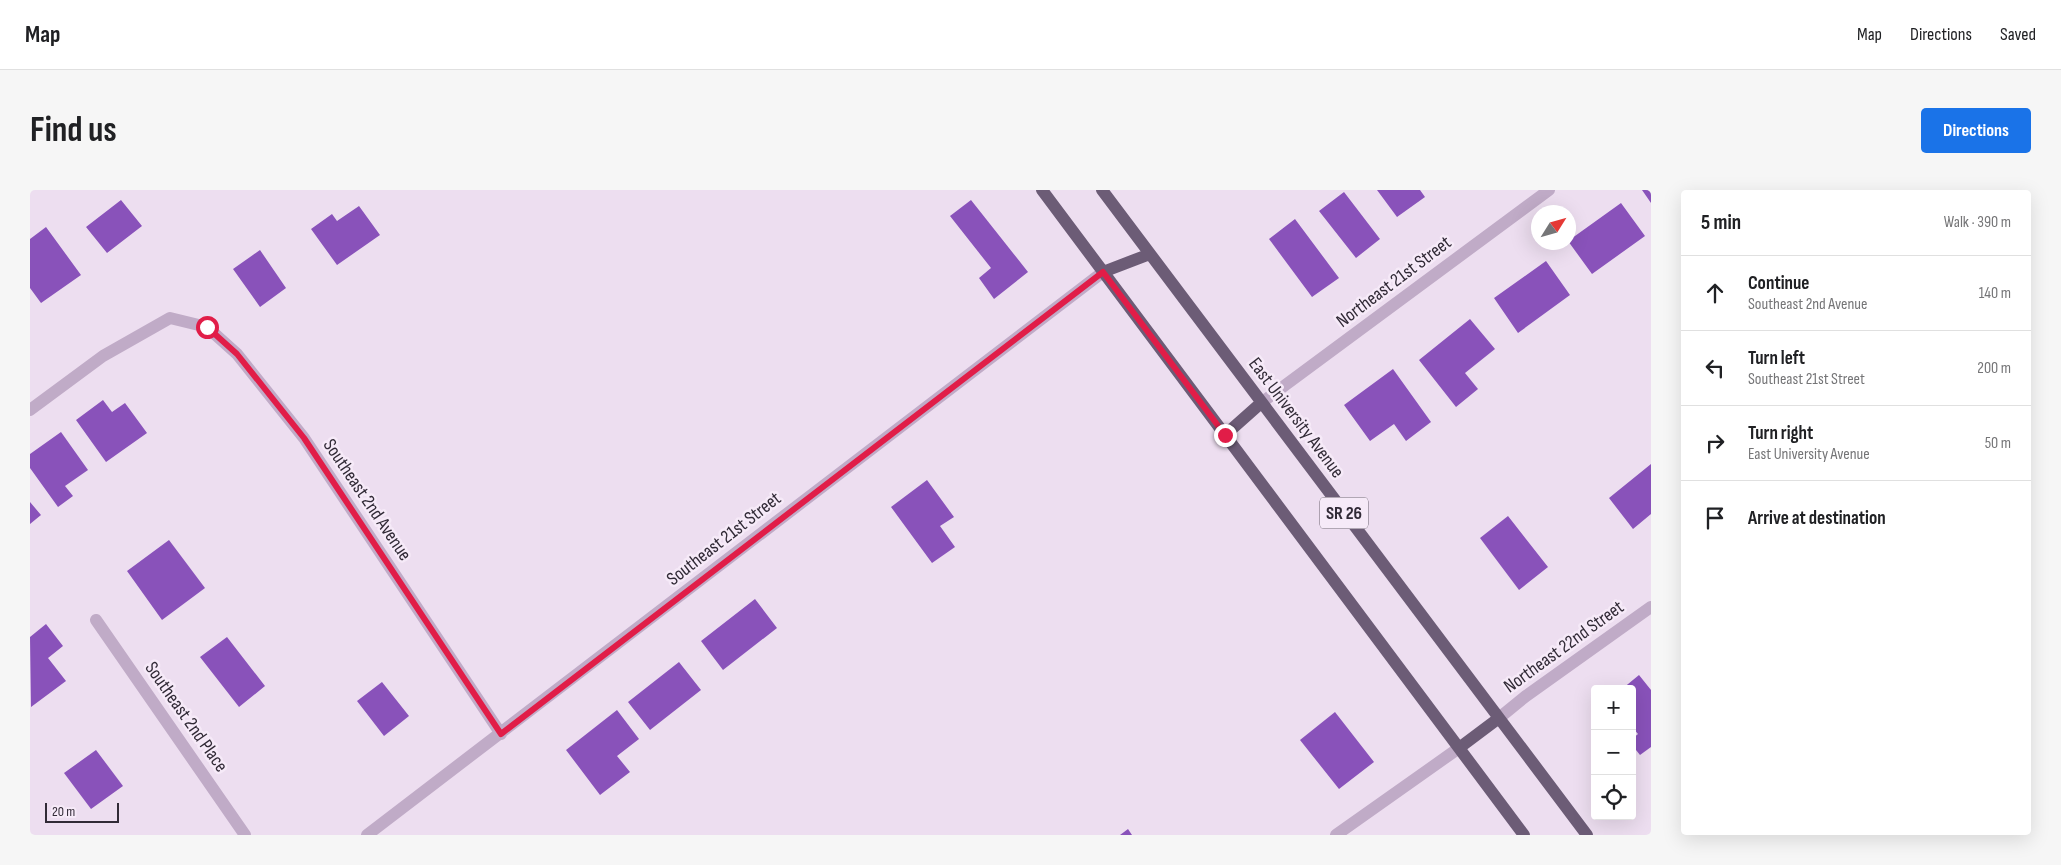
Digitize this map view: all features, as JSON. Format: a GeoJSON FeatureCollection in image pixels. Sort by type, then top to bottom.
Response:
{"type":"FeatureCollection","features":[{"type":"Feature","properties":{"kind":"main road","name":"SR 26"},"geometry":{"type":"LineString","coordinates":[[1042,190],[1524,835]]}},
{"type":"Feature","properties":{"kind":"main road","name":"East University Avenue"},"geometry":{"type":"LineString","coordinates":[[1102,190],[1587,835]]}},
{"type":"Feature","properties":{"kind":"main road"},"geometry":{"type":"LineString","coordinates":[[1103,272],[1150,254]]}},
{"type":"Feature","properties":{"kind":"main road"},"geometry":{"type":"LineString","coordinates":[[1225,435],[1261,403]]}},
{"type":"Feature","properties":{"kind":"main road"},"geometry":{"type":"LineString","coordinates":[[1459,748],[1499,718]]}},
{"type":"Feature","properties":{"kind":"street","name":"Northeast 21st Street"},"geometry":{"type":"LineString","coordinates":[[1261,403],[1549,190]]}},
{"type":"Feature","properties":{"kind":"street","name":"Southeast 21st Street"},"geometry":{"type":"LineString","coordinates":[[367,835],[1103,272]]}},
{"type":"Feature","properties":{"kind":"street","name":"Southeast 2nd Avenue"},"geometry":{"type":"LineString","coordinates":[[30,410],[103,356],[172,319],[207,327],[237,354],[304,438],[501,734]]}},
{"type":"Feature","properties":{"kind":"street","name":"Northeast 22nd Street"},"geometry":{"type":"LineString","coordinates":[[1499,718],[1526,696],[1651,607]]}},
{"type":"Feature","properties":{"kind":"street","name":"Southeast 2nd Place"},"geometry":{"type":"LineString","coordinates":[[96,620],[246,835]]}},
{"type":"Feature","properties":{"kind":"street"},"geometry":{"type":"LineString","coordinates":[[1336,835],[1459,748]]}},
{"type":"Feature","properties":{"kind":"building"},"geometry":{"type":"Polygon","coordinates":[[[1377,190],[1420,190],[1425,197],[1397,217],[1377,190]]]}},
{"type":"Feature","properties":{"kind":"building"},"geometry":{"type":"Polygon","coordinates":[[[1642,190],[1651,190],[1651,203],[1642,190]]]}},
{"type":"Feature","properties":{"kind":"building"},"geometry":{"type":"Polygon","coordinates":[[[1344,192],[1380,239],[1356,258],[1319,211],[1344,192]]]}},
{"type":"Feature","properties":{"kind":"building"},"geometry":{"type":"Polygon","coordinates":[[[121,200],[142,226],[107,253],[86,227],[121,200]]]}},
{"type":"Feature","properties":{"kind":"building"},"geometry":{"type":"Polygon","coordinates":[[[971,200],[1028,272],[994,299],[979,278],[991,268],[950,216],[971,200]]]}},
{"type":"Feature","properties":{"kind":"building"},"geometry":{"type":"Polygon","coordinates":[[[1621,203],[1645,236],[1592,274],[1575,250],[1576,235],[1621,203]]]}},
{"type":"Feature","properties":{"kind":"building"},"geometry":{"type":"Polygon","coordinates":[[[359,206],[380,235],[337,265],[311,229],[332,214],[337,221],[359,206]]]}},
{"type":"Feature","properties":{"kind":"building"},"geometry":{"type":"Polygon","coordinates":[[[1295,219],[1339,278],[1312,297],[1269,239],[1295,219]]]}},
{"type":"Feature","properties":{"kind":"building"},"geometry":{"type":"Polygon","coordinates":[[[46,227],[81,275],[41,303],[30,288],[30,239],[46,227]]]}},
{"type":"Feature","properties":{"kind":"building"},"geometry":{"type":"Polygon","coordinates":[[[260,250],[286,288],[260,307],[233,269],[260,250]]]}},
{"type":"Feature","properties":{"kind":"building"},"geometry":{"type":"Polygon","coordinates":[[[1546,261],[1570,295],[1518,333],[1494,298],[1546,261]]]}},
{"type":"Feature","properties":{"kind":"building"},"geometry":{"type":"Polygon","coordinates":[[[1470,319],[1495,349],[1465,373],[1478,389],[1456,407],[1419,360],[1470,319]]]}},
{"type":"Feature","properties":{"kind":"building"},"geometry":{"type":"Polygon","coordinates":[[[1393,369],[1431,422],[1406,441],[1394,424],[1370,441],[1344,405],[1393,369]]]}},
{"type":"Feature","properties":{"kind":"building"},"geometry":{"type":"Polygon","coordinates":[[[103,400],[112,412],[125,403],[147,433],[106,462],[76,420],[103,400]]]}},
{"type":"Feature","properties":{"kind":"building"},"geometry":{"type":"Polygon","coordinates":[[[61,432],[88,470],[65,486],[73,496],[58,507],[30,468],[30,454],[61,432]]]}},
{"type":"Feature","properties":{"kind":"building"},"geometry":{"type":"Polygon","coordinates":[[[1651,464],[1651,514],[1633,529],[1609,498],[1651,464]]]}},
{"type":"Feature","properties":{"kind":"building"},"geometry":{"type":"Polygon","coordinates":[[[927,480],[954,517],[940,526],[955,547],[932,563],[891,507],[927,480]]]}},
{"type":"Feature","properties":{"kind":"building"},"geometry":{"type":"Polygon","coordinates":[[[30,502],[41,515],[30,524],[30,502]]]}},
{"type":"Feature","properties":{"kind":"building"},"geometry":{"type":"Polygon","coordinates":[[[1508,516],[1548,567],[1519,590],[1480,538],[1508,516]]]}},
{"type":"Feature","properties":{"kind":"building"},"geometry":{"type":"Polygon","coordinates":[[[169,540],[205,588],[162,620],[127,571],[169,540]]]}},
{"type":"Feature","properties":{"kind":"building"},"geometry":{"type":"Polygon","coordinates":[[[755,599],[777,628],[723,670],[701,641],[755,599]]]}},
{"type":"Feature","properties":{"kind":"building"},"geometry":{"type":"Polygon","coordinates":[[[46,624],[63,646],[48,658],[66,681],[31,707],[30,637],[46,624]]]}},
{"type":"Feature","properties":{"kind":"building"},"geometry":{"type":"Polygon","coordinates":[[[227,637],[265,686],[239,707],[200,657],[227,637]]]}},
{"type":"Feature","properties":{"kind":"building"},"geometry":{"type":"Polygon","coordinates":[[[679,662],[701,690],[650,730],[628,702],[679,662]]]}},
{"type":"Feature","properties":{"kind":"building"},"geometry":{"type":"Polygon","coordinates":[[[1639,675],[1651,690],[1651,747],[1640,755],[1636,750],[1636,736],[1638,734],[1636,732],[1636,685],[1627,685],[1639,675]]]}},
{"type":"Feature","properties":{"kind":"building"},"geometry":{"type":"Polygon","coordinates":[[[382,682],[409,716],[384,736],[357,701],[382,682]]]}},
{"type":"Feature","properties":{"kind":"building"},"geometry":{"type":"Polygon","coordinates":[[[617,710],[639,739],[617,756],[630,772],[600,795],[566,750],[617,710]]]}},
{"type":"Feature","properties":{"kind":"building"},"geometry":{"type":"Polygon","coordinates":[[[1335,712],[1374,762],[1339,789],[1300,740],[1335,712]]]}},
{"type":"Feature","properties":{"kind":"building"},"geometry":{"type":"Polygon","coordinates":[[[96,750],[123,786],[91,809],[64,773],[96,750]]]}},
{"type":"Feature","properties":{"kind":"building"},"geometry":{"type":"Polygon","coordinates":[[[1128,829],[1132,835],[1120,835],[1128,829]]]}},
{"type":"Feature","properties":{"kind":"route"},"geometry":{"type":"LineString","coordinates":[[207,327],[237,354],[304,438],[501,734],[1103,272],[1225,435]]}}]}
